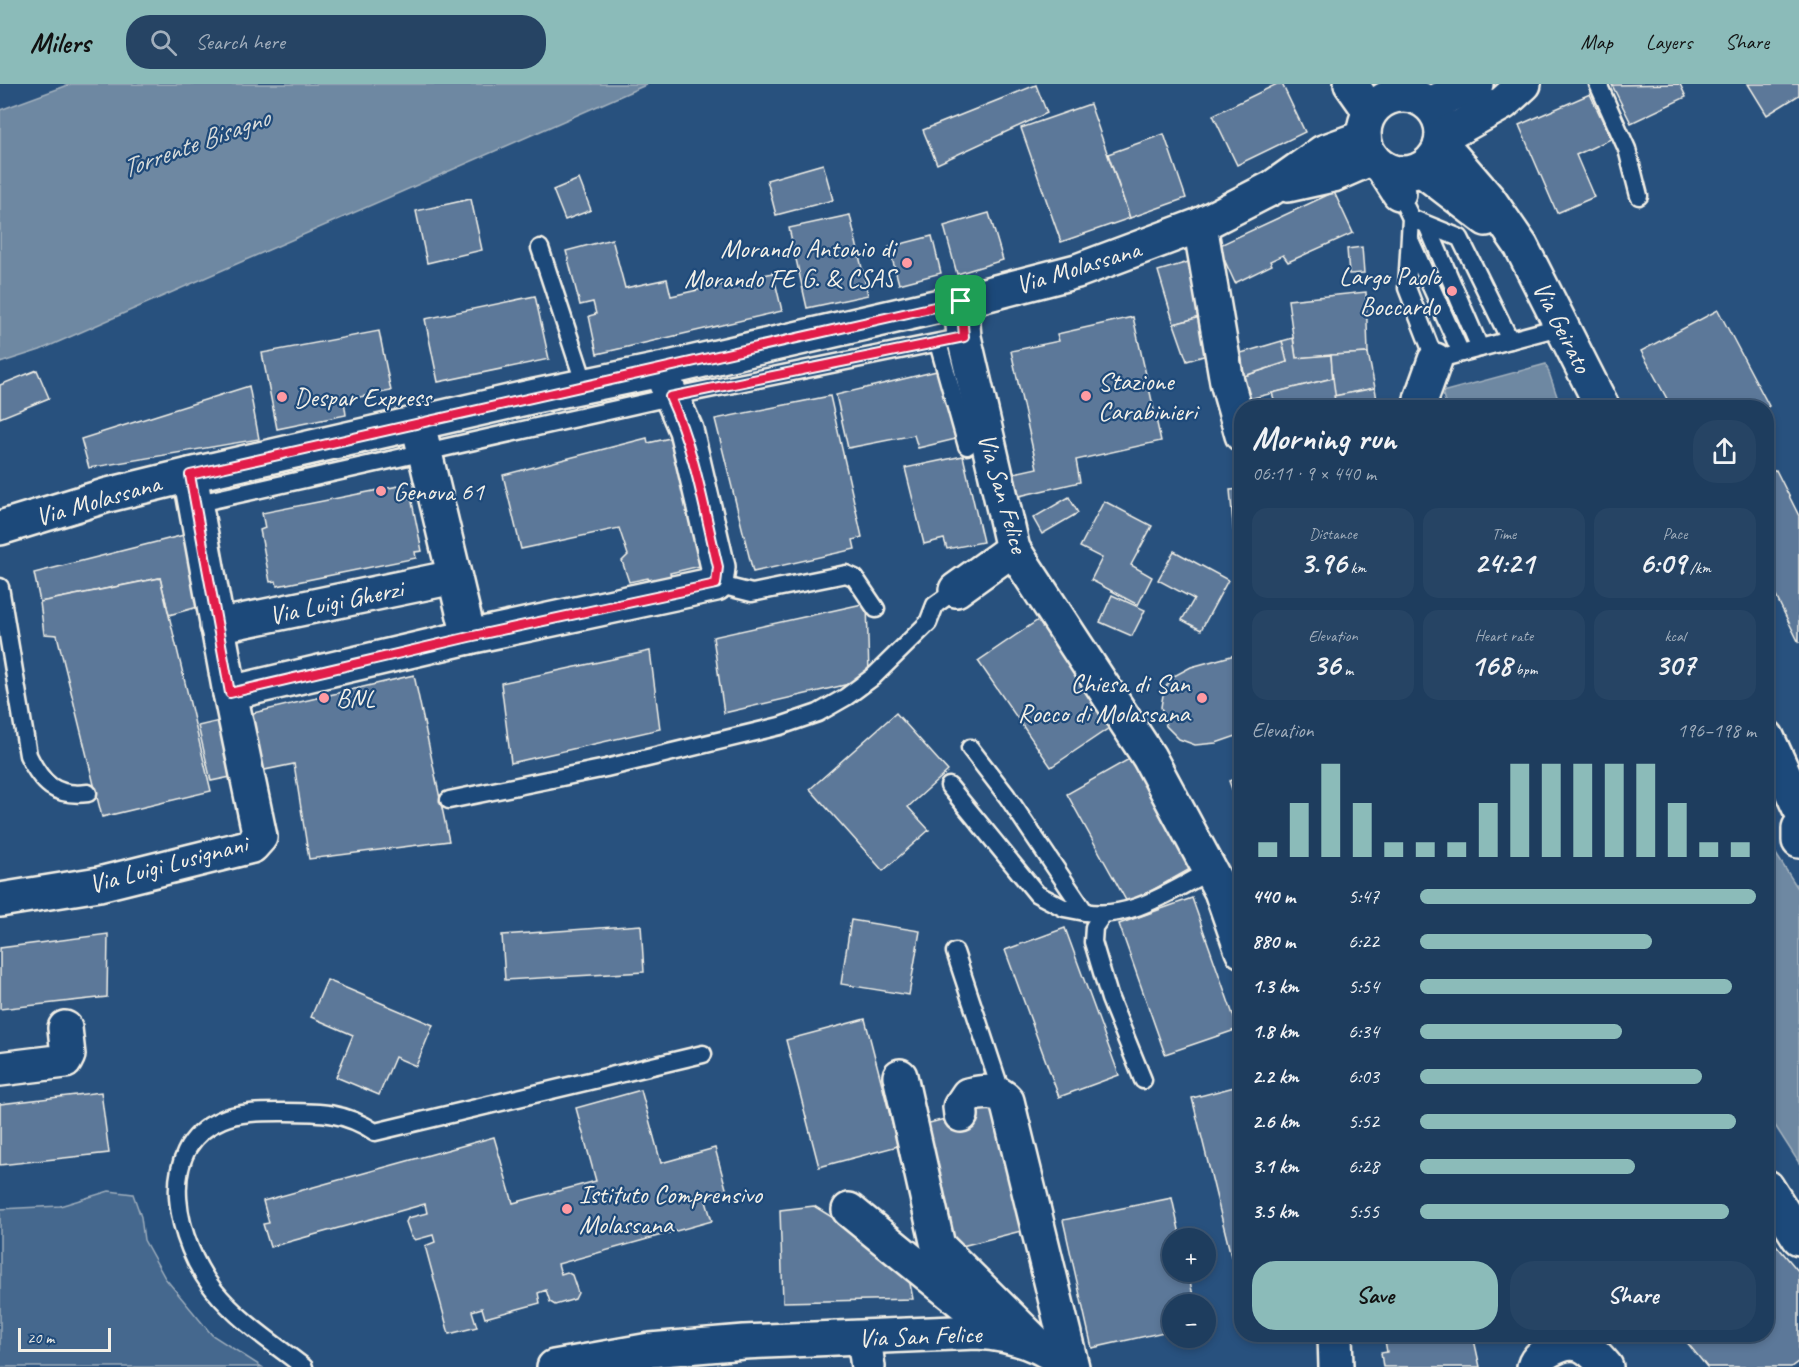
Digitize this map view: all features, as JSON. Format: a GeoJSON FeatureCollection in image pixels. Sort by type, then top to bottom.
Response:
{"type":"FeatureCollection","features":[{"type":"Feature","properties":{"kind":"street"},"geometry":{"type":"LineString","coordinates":[[1351,84],[1390,173]]}},
{"type":"Feature","properties":{"kind":"street","name":"Via Molassana"},"geometry":{"type":"LineString","coordinates":[[1390,173],[1390,96],[1417,95],[1476,84]]}},
{"type":"Feature","properties":{"kind":"street","name":"Via Molassana"},"geometry":{"type":"LineString","coordinates":[[0,528],[108,495],[192,489],[421,439],[585,385],[665,383],[1077,271],[1200,225],[1272,188],[1333,175],[1402,173],[1503,103],[1524,84]]}},
{"type":"Feature","properties":{"kind":"street"},"geometry":{"type":"LineString","coordinates":[[1417,95],[1440,119],[1435,150]]}},
{"type":"Feature","properties":{"kind":"street","name":"Via Geirato"},"geometry":{"type":"LineString","coordinates":[[1435,150],[1521,246],[1599,400]]}},
{"type":"Feature","properties":{"kind":"street"},"geometry":{"type":"LineString","coordinates":[[1200,225],[1227,382],[1234,407]]}},
{"type":"Feature","properties":{"kind":"street","name":"Via San Felice"},"geometry":{"type":"LineString","coordinates":[[961,301],[951,340],[1013,549],[1149,757],[1221,891],[1234,928]]}},
{"type":"Feature","properties":{"kind":"street"},"geometry":{"type":"LineString","coordinates":[[1421,400],[1448,357]]}},
{"type":"Feature","properties":{"kind":"street"},"geometry":{"type":"LineString","coordinates":[[192,489],[230,693],[469,637],[716,584],[718,567],[696,469],[686,430],[665,383]]}},
{"type":"Feature","properties":{"kind":"street"},"geometry":{"type":"LineString","coordinates":[[421,439],[469,637]]}},
{"type":"Feature","properties":{"kind":"street"},"geometry":{"type":"LineString","coordinates":[[956,590],[995,559],[1013,549]]}},
{"type":"Feature","properties":{"kind":"street","name":"Via Luigi Gherzi"},"geometry":{"type":"LineString","coordinates":[[217,626],[454,577]]}},
{"type":"Feature","properties":{"kind":"street","name":"Via Luigi Lusignani"},"geometry":{"type":"LineString","coordinates":[[0,900],[99,884],[257,843],[260,829],[230,693]]}},
{"type":"Feature","properties":{"kind":"street"},"geometry":{"type":"LineString","coordinates":[[1774,752],[1799,807]]}},
{"type":"Feature","properties":{"kind":"street"},"geometry":{"type":"LineString","coordinates":[[1799,828],[1799,841]]}},
{"type":"Feature","properties":{"kind":"street"},"geometry":{"type":"LineString","coordinates":[[0,1069],[65,1061],[68,1055],[64,1028]]}},
{"type":"Feature","properties":{"kind":"street","name":"Via San Felice"},"geometry":{"type":"LineString","coordinates":[[900,1076],[938,1246],[1040,1346],[1071,1367]]}},
{"type":"Feature","properties":{"kind":"street"},"geometry":{"type":"LineString","coordinates":[[961,1115],[960,1107],[968,1095],[993,1092],[1002,1094]]}},
{"type":"Feature","properties":{"kind":"street","name":"Via San Felice"},"geometry":{"type":"LineString","coordinates":[[1002,1094],[1011,1112],[1071,1367]]}},
{"type":"Feature","properties":{"kind":"street"},"geometry":{"type":"LineString","coordinates":[[1774,1198],[1799,1238]]}},
{"type":"Feature","properties":{"kind":"street","name":"Via San Felice"},"geometry":{"type":"LineString","coordinates":[[849,1210],[1000,1334],[1040,1346]]}},
{"type":"Feature","properties":{"kind":"street","name":"Via San Felice"},"geometry":{"type":"LineString","coordinates":[[554,1367],[650,1350],[744,1342],[866,1352],[1000,1334]]}},
{"type":"Feature","properties":{"kind":"street"},"geometry":{"type":"LineString","coordinates":[[1335,1342],[1336,1367]]}},
{"type":"Feature","properties":{"kind":"street"},"geometry":{"type":"LineString","coordinates":[[1534,1367],[1543,1354],[1562,1343],[1576,1343],[1587,1347],[1606,1367]]}},
{"type":"Feature","properties":{"kind":"lane"},"geometry":{"type":"LineString","coordinates":[[1598,84],[1627,149],[1639,196]]}},
{"type":"Feature","properties":{"kind":"lane"},"geometry":{"type":"LineString","coordinates":[[1390,173],[1448,357]]}},
{"type":"Feature","properties":{"kind":"lane"},"geometry":{"type":"LineString","coordinates":[[1390,173],[1460,238],[1510,340]]}},
{"type":"Feature","properties":{"kind":"lane"},"geometry":{"type":"LineString","coordinates":[[1390,173],[1480,348]]}},
{"type":"Feature","properties":{"kind":"lane"},"geometry":{"type":"LineString","coordinates":[[1410,240],[1407,288],[1448,357]]}},
{"type":"Feature","properties":{"kind":"lane"},"geometry":{"type":"LineString","coordinates":[[540,248],[585,385]]}},
{"type":"Feature","properties":{"kind":"lane"},"geometry":{"type":"LineString","coordinates":[[1448,357],[1563,326]]}},
{"type":"Feature","properties":{"kind":"lane"},"geometry":{"type":"LineString","coordinates":[[421,439],[665,383],[951,340],[967,446]]}},
{"type":"Feature","properties":{"kind":"lane"},"geometry":{"type":"LineString","coordinates":[[716,584],[752,593],[846,574],[855,578],[876,609]]}},
{"type":"Feature","properties":{"kind":"lane"},"geometry":{"type":"LineString","coordinates":[[0,588],[28,755],[36,771],[49,786],[69,795],[88,793]]}},
{"type":"Feature","properties":{"kind":"lane"},"geometry":{"type":"LineString","coordinates":[[449,800],[606,768],[780,726],[818,712],[846,697],[873,677],[928,623],[935,605],[956,590]]}},
{"type":"Feature","properties":{"kind":"lane"},"geometry":{"type":"LineString","coordinates":[[970,748],[1093,914],[1093,942],[1110,999],[1143,1080]]}},
{"type":"Feature","properties":{"kind":"lane"},"geometry":{"type":"LineString","coordinates":[[949,786],[1037,894],[1064,908],[1093,914],[1117,914],[1147,903],[1210,871]]}},
{"type":"Feature","properties":{"kind":"lane"},"geometry":{"type":"LineString","coordinates":[[955,952],[1002,1094]]}},
{"type":"Feature","properties":{"kind":"lane"},"geometry":{"type":"LineString","coordinates":[[304,1367],[256,1331],[225,1302],[200,1270],[186,1240],[178,1207],[177,1188],[188,1151],[201,1132],[222,1119],[282,1112],[329,1113],[355,1119],[375,1132],[703,1054]]}},
{"type":"Feature","properties":{"kind":"shaded area"},"geometry":{"type":"Polygon","coordinates":[[[109,1191],[133,1194],[141,1217],[144,1240],[165,1278],[212,1335],[262,1367],[0,1367],[0,1209],[60,1206],[109,1191]]]}},
{"type":"Feature","properties":{"kind":"water","name":"Torrente Bisagno"},"geometry":{"type":"Polygon","coordinates":[[[71,84],[648,84],[40,350],[0,363],[0,110],[71,84]]]}},
{"type":"Feature","properties":{"kind":"water"},"geometry":{"type":"Polygon","coordinates":[[[1546,364],[1558,400],[1444,400],[1442,392],[1546,364]]]}},
{"type":"Feature","properties":{"kind":"water"},"geometry":{"type":"Polygon","coordinates":[[[1774,851],[1799,890],[1799,1163],[1774,1124],[1774,851]]]}},
{"type":"Feature","properties":{"kind":"building"},"geometry":{"type":"Polygon","coordinates":[[[1277,84],[1282,84],[1305,132],[1237,165],[1213,115],[1277,84]]]}},
{"type":"Feature","properties":{"kind":"building"},"geometry":{"type":"Polygon","coordinates":[[[1680,84],[1686,97],[1631,123],[1612,85],[1680,84]]]}},
{"type":"Feature","properties":{"kind":"building"},"geometry":{"type":"Polygon","coordinates":[[[1748,84],[1799,84],[1799,95],[1767,115],[1748,84]]]}},
{"type":"Feature","properties":{"kind":"building"},"geometry":{"type":"Polygon","coordinates":[[[1036,85],[1047,113],[937,164],[923,130],[1036,85]]]}},
{"type":"Feature","properties":{"kind":"building"},"geometry":{"type":"Polygon","coordinates":[[[1590,94],[1611,139],[1576,155],[1594,197],[1557,213],[1519,125],[1590,94]]]}},
{"type":"Feature","properties":{"kind":"building"},"geometry":{"type":"Polygon","coordinates":[[[1090,104],[1130,218],[1061,242],[1021,128],[1090,104]]]}},
{"type":"Feature","properties":{"kind":"building"},"geometry":{"type":"Polygon","coordinates":[[[1164,134],[1186,198],[1130,218],[1108,154],[1164,134]]]}},
{"type":"Feature","properties":{"kind":"building"},"geometry":{"type":"Polygon","coordinates":[[[823,164],[833,200],[776,215],[767,180],[823,164]]]}},
{"type":"Feature","properties":{"kind":"building"},"geometry":{"type":"Polygon","coordinates":[[[579,179],[591,210],[565,220],[553,190],[579,179]]]}},
{"type":"Feature","properties":{"kind":"building"},"geometry":{"type":"Polygon","coordinates":[[[1334,192],[1353,233],[1288,262],[1283,255],[1270,261],[1272,265],[1235,283],[1218,246],[1334,192]]]}},
{"type":"Feature","properties":{"kind":"building"},"geometry":{"type":"Polygon","coordinates":[[[471,199],[482,250],[427,263],[416,211],[471,199]]]}},
{"type":"Feature","properties":{"kind":"building"},"geometry":{"type":"Polygon","coordinates":[[[989,213],[1003,260],[957,274],[944,226],[989,213]]]}},
{"type":"Feature","properties":{"kind":"building"},"geometry":{"type":"Polygon","coordinates":[[[850,215],[868,295],[807,308],[789,228],[850,215]]]}},
{"type":"Feature","properties":{"kind":"building"},"geometry":{"type":"Polygon","coordinates":[[[932,236],[941,273],[899,284],[889,247],[932,236]]]}},
{"type":"Feature","properties":{"kind":"building"},"geometry":{"type":"Polygon","coordinates":[[[612,239],[625,288],[667,279],[671,296],[773,273],[782,311],[597,354],[589,316],[596,314],[593,302],[580,305],[566,251],[612,239]]]}},
{"type":"Feature","properties":{"kind":"building"},"geometry":{"type":"Polygon","coordinates":[[[1362,247],[1364,273],[1349,274],[1347,249],[1362,247]]]}},
{"type":"Feature","properties":{"kind":"building"},"geometry":{"type":"Polygon","coordinates":[[[1195,260],[1200,317],[1174,324],[1158,271],[1195,260]]]}},
{"type":"Feature","properties":{"kind":"building"},"geometry":{"type":"Polygon","coordinates":[[[1366,292],[1368,353],[1296,358],[1288,300],[1366,292]]]}},
{"type":"Feature","properties":{"kind":"building"},"geometry":{"type":"Polygon","coordinates":[[[535,296],[549,359],[438,382],[425,319],[535,296]]]}},
{"type":"Feature","properties":{"kind":"building"},"geometry":{"type":"Polygon","coordinates":[[[1718,310],[1766,400],[1668,400],[1641,351],[1718,310]]]}},
{"type":"Feature","properties":{"kind":"building","name":"Stazione Carabinieri"},"geometry":{"type":"Polygon","coordinates":[[[1133,317],[1161,441],[1076,460],[1080,482],[1019,496],[1014,473],[1037,468],[1011,351],[1059,341],[1057,334],[1133,317]]]}},
{"type":"Feature","properties":{"kind":"building"},"geometry":{"type":"Polygon","coordinates":[[[1200,317],[1210,354],[1187,361],[1174,324],[1200,317]]]}},
{"type":"Feature","properties":{"kind":"building"},"geometry":{"type":"Polygon","coordinates":[[[379,331],[391,391],[344,400],[346,415],[277,429],[262,353],[379,331]]]}},
{"type":"Feature","properties":{"kind":"building"},"geometry":{"type":"Polygon","coordinates":[[[1293,338],[1296,358],[1331,355],[1333,378],[1249,399],[1244,376],[1287,362],[1282,341],[1293,338]]]}},
{"type":"Feature","properties":{"kind":"building"},"geometry":{"type":"Polygon","coordinates":[[[1282,341],[1287,362],[1244,376],[1241,353],[1282,341]]]}},
{"type":"Feature","properties":{"kind":"building"},"geometry":{"type":"Polygon","coordinates":[[[1368,353],[1375,388],[1334,396],[1331,355],[1368,353]]]}},
{"type":"Feature","properties":{"kind":"building"},"geometry":{"type":"Polygon","coordinates":[[[37,370],[49,398],[0,418],[0,385],[37,370]]]}},
{"type":"Feature","properties":{"kind":"building"},"geometry":{"type":"Polygon","coordinates":[[[941,370],[960,438],[918,448],[914,435],[848,448],[836,395],[941,370]]]}},
{"type":"Feature","properties":{"kind":"building"},"geometry":{"type":"Polygon","coordinates":[[[1333,378],[1336,400],[1274,400],[1272,393],[1333,378]]]}},
{"type":"Feature","properties":{"kind":"building"},"geometry":{"type":"Polygon","coordinates":[[[249,386],[259,439],[89,468],[81,439],[249,386]]]}},
{"type":"Feature","properties":{"kind":"building"},"geometry":{"type":"Polygon","coordinates":[[[1375,388],[1377,400],[1335,400],[1334,396],[1375,388]]]}},
{"type":"Feature","properties":{"kind":"building"},"geometry":{"type":"Polygon","coordinates":[[[830,396],[862,537],[853,540],[855,549],[753,572],[715,419],[830,396]]]}},
{"type":"Feature","properties":{"kind":"building"},"geometry":{"type":"Polygon","coordinates":[[[647,438],[648,443],[670,438],[700,566],[670,573],[672,578],[651,583],[648,578],[629,582],[622,561],[628,555],[619,528],[521,549],[503,475],[647,438]]]}},
{"type":"Feature","properties":{"kind":"building"},"geometry":{"type":"Polygon","coordinates":[[[963,456],[983,542],[947,549],[944,539],[924,544],[905,468],[963,456]]]}},
{"type":"Feature","properties":{"kind":"building"},"geometry":{"type":"Polygon","coordinates":[[[1776,470],[1799,516],[1799,643],[1774,592],[1774,471],[1776,470]]]}},
{"type":"Feature","properties":{"kind":"building"},"geometry":{"type":"Polygon","coordinates":[[[404,485],[407,498],[411,497],[422,551],[415,552],[416,558],[277,586],[276,581],[270,582],[260,530],[265,528],[262,513],[404,485]]]}},
{"type":"Feature","properties":{"kind":"building"},"geometry":{"type":"Polygon","coordinates":[[[1230,490],[1234,490],[1234,535],[1230,490]]]}},
{"type":"Feature","properties":{"kind":"building"},"geometry":{"type":"Polygon","coordinates":[[[1069,497],[1078,513],[1042,534],[1033,518],[1069,497]]]}},
{"type":"Feature","properties":{"kind":"building"},"geometry":{"type":"Polygon","coordinates":[[[1104,501],[1152,526],[1131,565],[1152,577],[1138,605],[1091,580],[1102,558],[1080,547],[1104,501]]]}},
{"type":"Feature","properties":{"kind":"building"},"geometry":{"type":"Polygon","coordinates":[[[188,534],[205,605],[169,615],[160,578],[40,602],[34,573],[188,534]]]}},
{"type":"Feature","properties":{"kind":"building"},"geometry":{"type":"Polygon","coordinates":[[[1174,551],[1228,580],[1201,630],[1182,620],[1194,599],[1158,580],[1174,551]]]}},
{"type":"Feature","properties":{"kind":"building"},"geometry":{"type":"Polygon","coordinates":[[[160,578],[211,791],[102,817],[57,635],[44,634],[40,602],[160,578]]]}},
{"type":"Feature","properties":{"kind":"building"},"geometry":{"type":"Polygon","coordinates":[[[1112,595],[1145,610],[1132,636],[1100,622],[1112,595]]]}},
{"type":"Feature","properties":{"kind":"building"},"geometry":{"type":"Polygon","coordinates":[[[867,603],[869,675],[862,681],[724,713],[713,637],[867,603]]]}},
{"type":"Feature","properties":{"kind":"building"},"geometry":{"type":"Polygon","coordinates":[[[1044,616],[1118,722],[1051,767],[978,661],[1044,616]]]}},
{"type":"Feature","properties":{"kind":"building"},"geometry":{"type":"Polygon","coordinates":[[[650,651],[660,729],[511,763],[501,683],[650,651]]]}},
{"type":"Feature","properties":{"kind":"building","name":"Chiesa di San Rocco di Molassana"},"geometry":{"type":"Polygon","coordinates":[[[1234,655],[1234,737],[1216,743],[1195,745],[1179,739],[1166,726],[1161,707],[1164,689],[1174,676],[1191,667],[1234,655]]]}},
{"type":"Feature","properties":{"kind":"building"},"geometry":{"type":"Polygon","coordinates":[[[414,675],[449,841],[309,859],[294,764],[211,781],[198,726],[414,675]]]}},
{"type":"Feature","properties":{"kind":"building"},"geometry":{"type":"Polygon","coordinates":[[[896,713],[948,771],[908,807],[929,830],[883,871],[810,789],[896,713]]]}},
{"type":"Feature","properties":{"kind":"building"},"geometry":{"type":"Polygon","coordinates":[[[1138,754],[1199,864],[1128,904],[1067,794],[1138,754]]]}},
{"type":"Feature","properties":{"kind":"building"},"geometry":{"type":"Polygon","coordinates":[[[1234,779],[1234,794],[1229,781],[1234,779]]]}},
{"type":"Feature","properties":{"kind":"building"},"geometry":{"type":"Polygon","coordinates":[[[1192,898],[1234,1018],[1234,1030],[1165,1054],[1119,924],[1192,898]]]}},
{"type":"Feature","properties":{"kind":"building"},"geometry":{"type":"Polygon","coordinates":[[[851,920],[920,931],[909,995],[841,984],[851,920]]]}},
{"type":"Feature","properties":{"kind":"building"},"geometry":{"type":"Polygon","coordinates":[[[641,925],[644,972],[505,980],[502,935],[641,925]]]}},
{"type":"Feature","properties":{"kind":"building"},"geometry":{"type":"Polygon","coordinates":[[[1065,928],[1119,1075],[1059,1097],[1005,950],[1065,928]]]}},
{"type":"Feature","properties":{"kind":"building"},"geometry":{"type":"Polygon","coordinates":[[[108,934],[107,997],[0,1009],[0,948],[108,934]]]}},
{"type":"Feature","properties":{"kind":"building"},"geometry":{"type":"Polygon","coordinates":[[[327,980],[433,1025],[416,1066],[395,1057],[379,1095],[336,1077],[353,1035],[311,1017],[327,980]]]}},
{"type":"Feature","properties":{"kind":"building"},"geometry":{"type":"Polygon","coordinates":[[[865,1019],[898,1146],[819,1167],[786,1040],[865,1019]]]}},
{"type":"Feature","properties":{"kind":"building"},"geometry":{"type":"Polygon","coordinates":[[[1234,1087],[1234,1255],[1231,1256],[1192,1098],[1234,1087]]]}},
{"type":"Feature","properties":{"kind":"building","name":"Istituto Comprensivo Molassana"},"geometry":{"type":"Polygon","coordinates":[[[641,1090],[661,1163],[715,1148],[727,1192],[705,1198],[712,1221],[558,1264],[561,1274],[567,1272],[572,1275],[578,1293],[575,1299],[555,1305],[550,1302],[546,1290],[538,1293],[540,1303],[485,1318],[482,1308],[472,1311],[477,1327],[449,1334],[425,1246],[435,1242],[433,1235],[415,1240],[406,1222],[408,1218],[427,1213],[425,1204],[270,1247],[263,1224],[269,1223],[263,1201],[494,1137],[513,1203],[596,1181],[576,1108],[641,1090]]]}},
{"type":"Feature","properties":{"kind":"building"},"geometry":{"type":"Polygon","coordinates":[[[101,1092],[109,1153],[0,1165],[0,1104],[101,1092]]]}},
{"type":"Feature","properties":{"kind":"building"},"geometry":{"type":"Polygon","coordinates":[[[994,1106],[1025,1230],[950,1249],[918,1126],[994,1106]]]}},
{"type":"Feature","properties":{"kind":"building"},"geometry":{"type":"Polygon","coordinates":[[[1172,1198],[1179,1228],[1162,1228],[1162,1282],[1190,1282],[1193,1294],[1162,1294],[1162,1332],[1092,1348],[1063,1220],[1172,1198]]]}},
{"type":"Feature","properties":{"kind":"building"},"geometry":{"type":"Polygon","coordinates":[[[814,1206],[906,1263],[913,1299],[783,1302],[780,1210],[814,1206]]]}},
{"type":"Feature","properties":{"kind":"building"},"geometry":{"type":"Polygon","coordinates":[[[1774,1242],[1799,1272],[1799,1361],[1791,1367],[1707,1367],[1687,1342],[1774,1342],[1774,1242]]]}},
{"type":"Feature","properties":{"kind":"building"},"geometry":{"type":"Polygon","coordinates":[[[1385,1342],[1475,1342],[1480,1367],[1383,1367],[1381,1353],[1387,1352],[1385,1342]]]}},
{"type":"Feature","properties":{"kind":"place","name":"Morando Antonio di Morando FE G. & CSAS"},"geometry":{"type":"Point","coordinates":[907,263]}},
{"type":"Feature","properties":{"kind":"place","name":"Largo Paolo Boccardo"},"geometry":{"type":"Point","coordinates":[1452,291]}},
{"type":"Feature","properties":{"kind":"place","name":"Stazione Carabinieri"},"geometry":{"type":"Point","coordinates":[1086,396]}},
{"type":"Feature","properties":{"kind":"place","name":"Despar Express"},"geometry":{"type":"Point","coordinates":[282,397]}},
{"type":"Feature","properties":{"kind":"place","name":"Genova 61"},"geometry":{"type":"Point","coordinates":[381,491]}},
{"type":"Feature","properties":{"kind":"place","name":"BNL"},"geometry":{"type":"Point","coordinates":[324,698]}},
{"type":"Feature","properties":{"kind":"place","name":"Chiesa di San Rocco di Molassana"},"geometry":{"type":"Point","coordinates":[1202,698]}},
{"type":"Feature","properties":{"kind":"place","name":"Istituto Comprensivo Molassana"},"geometry":{"type":"Point","coordinates":[567,1209]}},
{"type":"Feature","properties":{"kind":"route"},"geometry":{"type":"LineString","coordinates":[[961,301],[964,337],[670,397],[686,430],[696,469],[718,567],[716,584],[702,585],[469,637],[230,693],[190,475],[961,301]]}}]}
